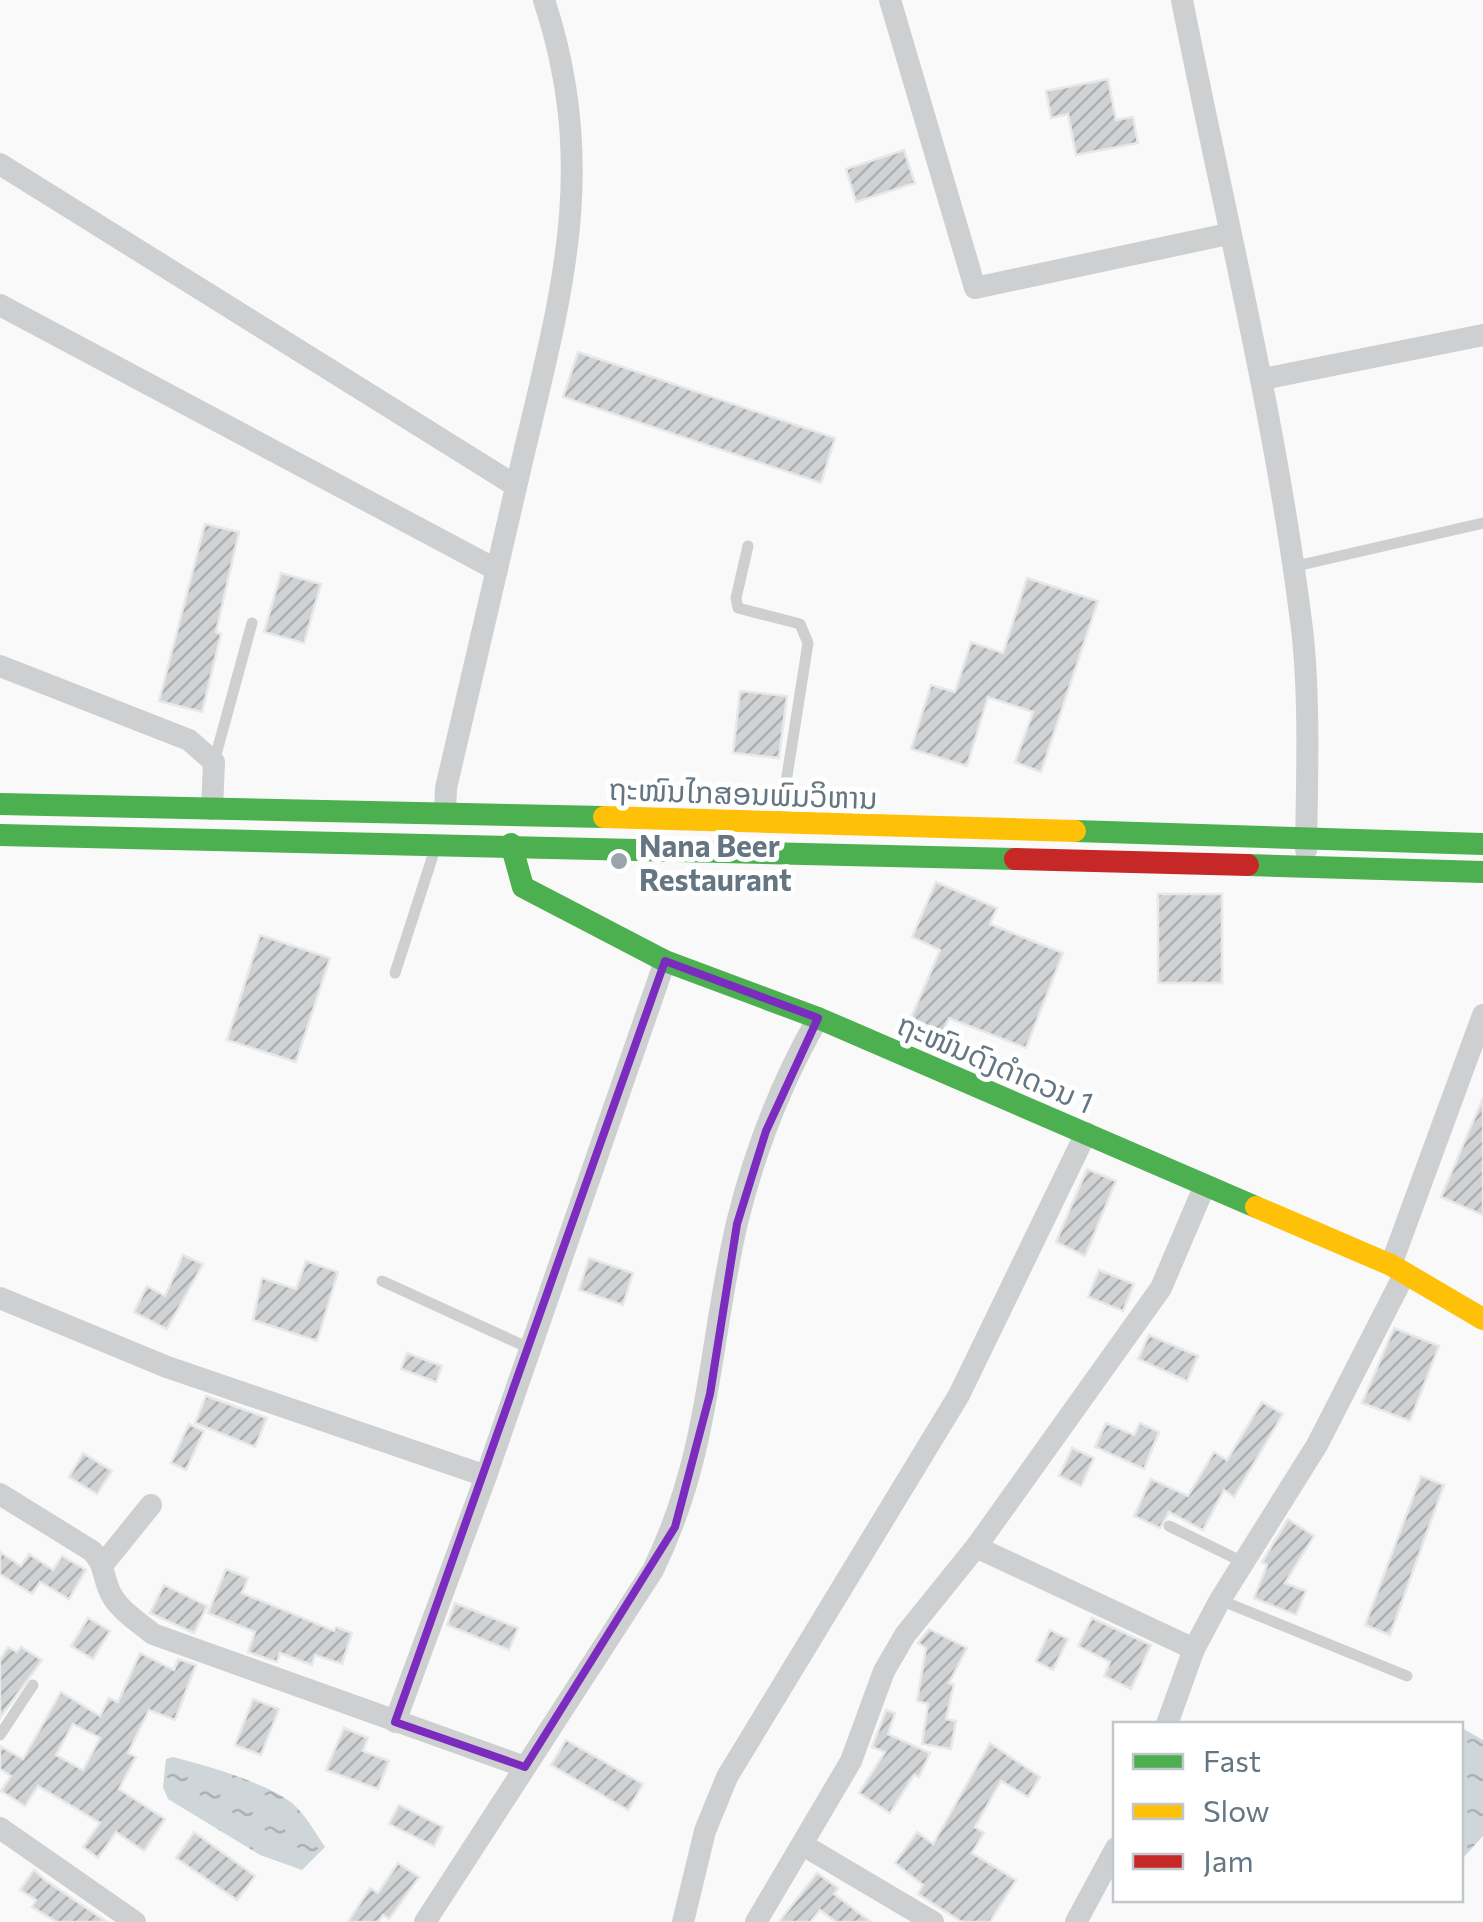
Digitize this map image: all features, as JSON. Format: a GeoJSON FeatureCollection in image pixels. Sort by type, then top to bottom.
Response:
{"type":"FeatureCollection","features":[{"type":"Feature","properties":{"kind":"main road","name":"ຖະໜົນໄກສອນພົມວິຫານ"},"geometry":{"type":"LineString","coordinates":[[0,804],[444,812],[1483,844]]}},
{"type":"Feature","properties":{"kind":"main road","name":"ຖະໜົນໄກສອນພົມວິຫານ"},"geometry":{"type":"LineString","coordinates":[[0,835],[511,844],[1483,872]]}},
{"type":"Feature","properties":{"kind":"main road","name":"ຖະໜົນດົງດຳດວນ 1"},"geometry":{"type":"LineString","coordinates":[[511,844],[523,887],[666,961],[818,1018],[1398,1269],[1483,1319]]}},
{"type":"Feature","properties":{"kind":"street"},"geometry":{"type":"LineString","coordinates":[[444,812],[446,788],[568,264],[572,206],[567,96],[544,0]]}},
{"type":"Feature","properties":{"kind":"street"},"geometry":{"type":"LineString","coordinates":[[890,0],[974,288],[1228,234]]}},
{"type":"Feature","properties":{"kind":"street"},"geometry":{"type":"LineString","coordinates":[[1182,0],[1228,234],[1262,379],[1302,632],[1306,868]]}},
{"type":"Feature","properties":{"kind":"street"},"geometry":{"type":"LineString","coordinates":[[0,164],[516,486]]}},
{"type":"Feature","properties":{"kind":"street"},"geometry":{"type":"LineString","coordinates":[[0,305],[497,570]]}},
{"type":"Feature","properties":{"kind":"street"},"geometry":{"type":"LineString","coordinates":[[1262,379],[1483,335]]}},
{"type":"Feature","properties":{"kind":"street"},"geometry":{"type":"LineString","coordinates":[[0,666],[189,740],[214,762],[212,808]]}},
{"type":"Feature","properties":{"kind":"street"},"geometry":{"type":"LineString","coordinates":[[394,1722],[486,1476],[666,961]]}},
{"type":"Feature","properties":{"kind":"street"},"geometry":{"type":"LineString","coordinates":[[1169,1722],[1194,1649],[1220,1600],[1339,1405],[1398,1269],[1483,1015]]}},
{"type":"Feature","properties":{"kind":"street"},"geometry":{"type":"LineString","coordinates":[[425,1922],[654,1570],[675,1526],[710,1394],[737,1224],[766,1131],[818,1018]]}},
{"type":"Feature","properties":{"kind":"street"},"geometry":{"type":"LineString","coordinates":[[683,1922],[705,1830],[727,1777],[959,1395],[1086,1134]]}},
{"type":"Feature","properties":{"kind":"street"},"geometry":{"type":"LineString","coordinates":[[756,1922],[852,1761],[884,1671],[904,1635],[976,1547],[1161,1288],[1205,1185]]}},
{"type":"Feature","properties":{"kind":"street"},"geometry":{"type":"LineString","coordinates":[[0,1298],[168,1368],[486,1476]]}},
{"type":"Feature","properties":{"kind":"street"},"geometry":{"type":"LineString","coordinates":[[0,1494],[92,1550],[104,1564],[108,1589],[120,1607],[153,1634],[524,1766]]}},
{"type":"Feature","properties":{"kind":"street"},"geometry":{"type":"LineString","coordinates":[[104,1564],[151,1504]]}},
{"type":"Feature","properties":{"kind":"street"},"geometry":{"type":"LineString","coordinates":[[976,1547],[1194,1649]]}},
{"type":"Feature","properties":{"kind":"street"},"geometry":{"type":"LineString","coordinates":[[0,1828],[134,1922]]}},
{"type":"Feature","properties":{"kind":"street"},"geometry":{"type":"LineString","coordinates":[[803,1845],[933,1922]]}},
{"type":"Feature","properties":{"kind":"street"},"geometry":{"type":"LineString","coordinates":[[1076,1922],[1113,1854]]}},
{"type":"Feature","properties":{"kind":"lane"},"geometry":{"type":"LineString","coordinates":[[1292,567],[1483,522]]}},
{"type":"Feature","properties":{"kind":"lane"},"geometry":{"type":"LineString","coordinates":[[748,546],[736,598],[738,608],[800,624],[808,643],[780,824]]}},
{"type":"Feature","properties":{"kind":"lane"},"geometry":{"type":"LineString","coordinates":[[214,762],[252,623]]}},
{"type":"Feature","properties":{"kind":"lane"},"geometry":{"type":"LineString","coordinates":[[395,973],[436,843]]}},
{"type":"Feature","properties":{"kind":"lane"},"geometry":{"type":"LineString","coordinates":[[382,1280],[529,1348]]}},
{"type":"Feature","properties":{"kind":"lane"},"geometry":{"type":"LineString","coordinates":[[1169,1526],[1244,1562]]}},
{"type":"Feature","properties":{"kind":"lane"},"geometry":{"type":"LineString","coordinates":[[1220,1600],[1407,1676]]}},
{"type":"Feature","properties":{"kind":"lane"},"geometry":{"type":"LineString","coordinates":[[0,1734],[32,1685]]}},
{"type":"Feature","properties":{"kind":"highlighted area"},"geometry":{"type":"Polygon","coordinates":[[[665,961],[818,1018],[766,1131],[737,1224],[710,1394],[675,1527],[525,1767],[395,1722],[665,961]]]}},
{"type":"Feature","properties":{"kind":"water"},"geometry":{"type":"Polygon","coordinates":[[[1463,1729],[1483,1740],[1483,1836],[1463,1858],[1463,1729]]]}},
{"type":"Feature","properties":{"kind":"water"},"geometry":{"type":"Polygon","coordinates":[[[173,1757],[235,1776],[281,1796],[302,1813],[325,1847],[302,1870],[260,1855],[168,1799],[163,1787],[166,1759],[173,1757]]]}},
{"type":"Feature","properties":{"kind":"building"},"geometry":{"type":"Polygon","coordinates":[[[1108,79],[1116,120],[1133,117],[1138,143],[1076,155],[1068,114],[1051,118],[1046,91],[1108,79]]]}},
{"type":"Feature","properties":{"kind":"building"},"geometry":{"type":"Polygon","coordinates":[[[904,150],[915,183],[856,202],[846,169],[904,150]]]}},
{"type":"Feature","properties":{"kind":"building"},"geometry":{"type":"Polygon","coordinates":[[[578,352],[835,438],[821,483],[563,397],[578,352]]]}},
{"type":"Feature","properties":{"kind":"building"},"geometry":{"type":"Polygon","coordinates":[[[205,524],[239,532],[202,712],[159,701],[205,524]]]}},
{"type":"Feature","properties":{"kind":"building"},"geometry":{"type":"Polygon","coordinates":[[[281,573],[321,584],[304,643],[264,632],[281,573]]]}},
{"type":"Feature","properties":{"kind":"building"},"geometry":{"type":"Polygon","coordinates":[[[1027,578],[1098,601],[1041,772],[1015,762],[1033,712],[988,697],[967,766],[911,749],[931,685],[955,692],[971,642],[1003,653],[1027,578]]]}},
{"type":"Feature","properties":{"kind":"building"},"geometry":{"type":"Polygon","coordinates":[[[740,691],[787,696],[779,758],[733,753],[740,691]]]}},
{"type":"Feature","properties":{"kind":"building"},"geometry":{"type":"Polygon","coordinates":[[[936,882],[997,908],[990,924],[1063,953],[1026,1048],[949,1018],[943,1033],[911,1018],[940,950],[912,937],[936,882]]]}},
{"type":"Feature","properties":{"kind":"building"},"geometry":{"type":"Polygon","coordinates":[[[1158,894],[1222,894],[1222,983],[1158,983],[1158,894]]]}},
{"type":"Feature","properties":{"kind":"building"},"geometry":{"type":"Polygon","coordinates":[[[260,935],[330,958],[296,1062],[227,1040],[260,935]]]}},
{"type":"Feature","properties":{"kind":"building"},"geometry":{"type":"Polygon","coordinates":[[[1483,1098],[1483,1215],[1441,1197],[1483,1098]]]}},
{"type":"Feature","properties":{"kind":"building"},"geometry":{"type":"Polygon","coordinates":[[[1087,1169],[1116,1181],[1085,1256],[1056,1242],[1087,1169]]]}},
{"type":"Feature","properties":{"kind":"building"},"geometry":{"type":"Polygon","coordinates":[[[183,1255],[203,1264],[167,1329],[134,1312],[147,1286],[165,1296],[183,1255]]]}},
{"type":"Feature","properties":{"kind":"building"},"geometry":{"type":"Polygon","coordinates":[[[589,1258],[633,1273],[623,1305],[579,1290],[589,1258]]]}},
{"type":"Feature","properties":{"kind":"building"},"geometry":{"type":"Polygon","coordinates":[[[306,1261],[338,1272],[317,1341],[253,1320],[262,1278],[296,1289],[306,1261]]]}},
{"type":"Feature","properties":{"kind":"building"},"geometry":{"type":"Polygon","coordinates":[[[1099,1270],[1134,1284],[1123,1311],[1088,1297],[1099,1270]]]}},
{"type":"Feature","properties":{"kind":"building"},"geometry":{"type":"Polygon","coordinates":[[[1394,1328],[1439,1346],[1410,1421],[1362,1403],[1394,1328]]]}},
{"type":"Feature","properties":{"kind":"building"},"geometry":{"type":"Polygon","coordinates":[[[1149,1335],[1198,1356],[1187,1381],[1138,1359],[1149,1335]]]}},
{"type":"Feature","properties":{"kind":"building"},"geometry":{"type":"Polygon","coordinates":[[[407,1353],[442,1366],[436,1382],[401,1369],[407,1353]]]}},
{"type":"Feature","properties":{"kind":"building"},"geometry":{"type":"Polygon","coordinates":[[[206,1396],[267,1418],[255,1447],[195,1423],[206,1396]]]}},
{"type":"Feature","properties":{"kind":"building"},"geometry":{"type":"Polygon","coordinates":[[[1262,1402],[1283,1414],[1234,1497],[1224,1490],[1203,1530],[1169,1512],[1160,1528],[1134,1516],[1151,1479],[1188,1496],[1214,1452],[1227,1460],[1262,1402]]]}},
{"type":"Feature","properties":{"kind":"building"},"geometry":{"type":"Polygon","coordinates":[[[1106,1423],[1134,1435],[1140,1423],[1159,1432],[1144,1469],[1095,1447],[1106,1423]]]}},
{"type":"Feature","properties":{"kind":"building"},"geometry":{"type":"Polygon","coordinates":[[[189,1424],[204,1431],[186,1470],[171,1463],[189,1424]]]}},
{"type":"Feature","properties":{"kind":"building"},"geometry":{"type":"Polygon","coordinates":[[[1072,1448],[1094,1458],[1081,1486],[1059,1476],[1072,1448]]]}},
{"type":"Feature","properties":{"kind":"building"},"geometry":{"type":"Polygon","coordinates":[[[83,1453],[112,1471],[97,1494],[69,1477],[83,1453]]]}},
{"type":"Feature","properties":{"kind":"building"},"geometry":{"type":"Polygon","coordinates":[[[1421,1476],[1444,1485],[1390,1635],[1365,1625],[1421,1476]]]}},
{"type":"Feature","properties":{"kind":"building"},"geometry":{"type":"Polygon","coordinates":[[[1288,1519],[1314,1536],[1285,1583],[1306,1591],[1296,1615],[1254,1598],[1267,1565],[1262,1562],[1288,1519]]]}},
{"type":"Feature","properties":{"kind":"building"},"geometry":{"type":"Polygon","coordinates":[[[0,1552],[21,1566],[29,1554],[53,1570],[62,1556],[86,1570],[69,1599],[40,1582],[32,1594],[0,1574],[0,1552]]]}},
{"type":"Feature","properties":{"kind":"building"},"geometry":{"type":"Polygon","coordinates":[[[226,1569],[248,1578],[242,1593],[334,1631],[336,1627],[352,1633],[342,1664],[315,1655],[312,1665],[280,1653],[277,1662],[248,1652],[255,1632],[208,1613],[226,1569]]]}},
{"type":"Feature","properties":{"kind":"building"},"geometry":{"type":"Polygon","coordinates":[[[164,1585],[207,1606],[194,1633],[150,1613],[164,1585]]]}},
{"type":"Feature","properties":{"kind":"building"},"geometry":{"type":"Polygon","coordinates":[[[455,1603],[518,1628],[509,1650],[447,1625],[455,1603]]]}},
{"type":"Feature","properties":{"kind":"building"},"geometry":{"type":"Polygon","coordinates":[[[88,1618],[110,1631],[93,1659],[71,1646],[88,1618]]]}},
{"type":"Feature","properties":{"kind":"building"},"geometry":{"type":"Polygon","coordinates":[[[1092,1618],[1151,1645],[1131,1689],[1104,1676],[1110,1662],[1078,1646],[1092,1618]]]}},
{"type":"Feature","properties":{"kind":"building"},"geometry":{"type":"Polygon","coordinates":[[[929,1629],[967,1648],[949,1683],[954,1684],[946,1719],[956,1721],[951,1749],[922,1744],[928,1704],[917,1701],[926,1648],[918,1643],[929,1629]]]}},
{"type":"Feature","properties":{"kind":"building"},"geometry":{"type":"Polygon","coordinates":[[[1050,1630],[1068,1639],[1053,1670],[1036,1661],[1050,1630]]]}},
{"type":"Feature","properties":{"kind":"building"},"geometry":{"type":"Polygon","coordinates":[[[8,1647],[17,1652],[21,1647],[42,1660],[0,1718],[0,1660],[8,1647]]]}},
{"type":"Feature","properties":{"kind":"building"},"geometry":{"type":"Polygon","coordinates":[[[140,1653],[174,1670],[178,1659],[196,1665],[175,1720],[149,1710],[128,1753],[136,1757],[119,1789],[165,1819],[144,1851],[116,1832],[98,1858],[83,1847],[100,1823],[38,1786],[25,1806],[1,1791],[11,1776],[0,1769],[0,1746],[23,1759],[61,1692],[100,1716],[109,1698],[118,1702],[140,1653]],[[73,1724],[56,1755],[83,1770],[100,1738],[73,1724]]]}},
{"type":"Feature","properties":{"kind":"building"},"geometry":{"type":"Polygon","coordinates":[[[253,1699],[279,1709],[261,1755],[235,1745],[253,1699]]]}},
{"type":"Feature","properties":{"kind":"building"},"geometry":{"type":"Polygon","coordinates":[[[886,1710],[895,1713],[888,1734],[930,1753],[919,1777],[914,1775],[890,1813],[859,1793],[885,1752],[872,1747],[886,1710]]]}},
{"type":"Feature","properties":{"kind":"building"},"geometry":{"type":"Polygon","coordinates":[[[344,1728],[368,1738],[363,1751],[389,1761],[378,1789],[326,1770],[344,1728]]]}},
{"type":"Feature","properties":{"kind":"building"},"geometry":{"type":"Polygon","coordinates":[[[566,1740],[643,1784],[628,1810],[551,1765],[566,1740]]]}},
{"type":"Feature","properties":{"kind":"building"},"geometry":{"type":"Polygon","coordinates":[[[990,1743],[1040,1777],[1028,1797],[1001,1781],[975,1827],[984,1833],[972,1853],[1016,1880],[990,1922],[962,1922],[918,1894],[923,1885],[895,1863],[917,1832],[933,1844],[990,1743]]]}},
{"type":"Feature","properties":{"kind":"building"},"geometry":{"type":"Polygon","coordinates":[[[399,1805],[443,1827],[434,1846],[389,1824],[399,1805]]]}},
{"type":"Feature","properties":{"kind":"building"},"geometry":{"type":"Polygon","coordinates":[[[194,1832],[255,1876],[237,1900],[176,1858],[194,1832]]]}},
{"type":"Feature","properties":{"kind":"building"},"geometry":{"type":"Polygon","coordinates":[[[398,1863],[419,1877],[389,1919],[383,1915],[378,1922],[348,1922],[370,1888],[378,1893],[398,1863]]]}},
{"type":"Feature","properties":{"kind":"building"},"geometry":{"type":"Polygon","coordinates":[[[34,1870],[107,1922],[57,1922],[32,1907],[36,1900],[20,1890],[34,1870]]]}},
{"type":"Feature","properties":{"kind":"building"},"geometry":{"type":"Polygon","coordinates":[[[817,1873],[838,1888],[834,1894],[871,1922],[836,1922],[820,1910],[810,1922],[779,1922],[817,1873]]]}},
{"type":"Feature","properties":{"kind":"traffic: fast"},"geometry":{"type":"LineString","coordinates":[[0,804],[604,817]]}},
{"type":"Feature","properties":{"kind":"traffic: fast"},"geometry":{"type":"LineString","coordinates":[[1075,831],[1483,844]]}},
{"type":"Feature","properties":{"kind":"traffic: fast"},"geometry":{"type":"LineString","coordinates":[[0,835],[1015,859]]}},
{"type":"Feature","properties":{"kind":"traffic: fast"},"geometry":{"type":"LineString","coordinates":[[511,844],[523,887],[665,961],[818,1018],[1256,1207]]}},
{"type":"Feature","properties":{"kind":"traffic: fast"},"geometry":{"type":"LineString","coordinates":[[1248,865],[1483,872]]}},
{"type":"Feature","properties":{"kind":"traffic: slow"},"geometry":{"type":"LineString","coordinates":[[604,817],[1075,831]]}},
{"type":"Feature","properties":{"kind":"traffic: slow"},"geometry":{"type":"LineString","coordinates":[[1256,1207],[1391,1265],[1483,1319]]}},
{"type":"Feature","properties":{"kind":"traffic: jam"},"geometry":{"type":"LineString","coordinates":[[1015,859],[1248,865]]}},
{"type":"Feature","properties":{"kind":"place","name":"Nana Beer Restaurant"},"geometry":{"type":"Point","coordinates":[619,861]}}]}
